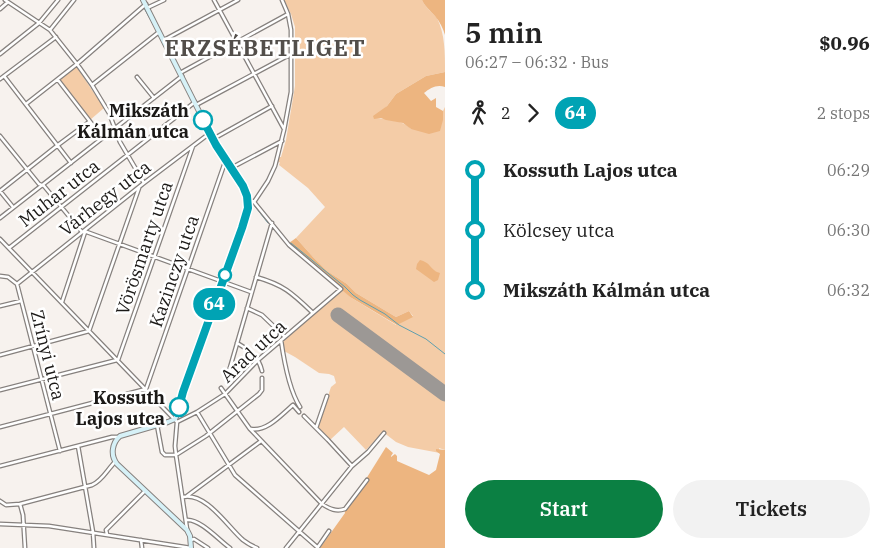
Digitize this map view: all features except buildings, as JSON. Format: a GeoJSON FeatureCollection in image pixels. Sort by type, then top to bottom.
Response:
{"type":"FeatureCollection","features":[{"type":"Feature","properties":{"kind":"main road"},"geometry":{"type":"LineString","coordinates":[[145,4],[209,133],[226,163],[243,186],[248,200],[247,212],[183,392],[176,420],[126,433],[118,437],[114,442],[113,448],[112,455],[115,462],[144,492],[187,530],[191,540],[191,548]]}},
{"type":"Feature","properties":{"kind":"street"},"geometry":{"type":"LineString","coordinates":[[0,54],[39,23],[58,0]]}},
{"type":"Feature","properties":{"kind":"street"},"geometry":{"type":"LineString","coordinates":[[50,30],[74,0]]}},
{"type":"Feature","properties":{"kind":"street"},"geometry":{"type":"LineString","coordinates":[[26,104],[58,80],[145,4],[164,0]]}},
{"type":"Feature","properties":{"kind":"street"},"geometry":{"type":"LineString","coordinates":[[214,0],[284,130]]}},
{"type":"Feature","properties":{"kind":"street"},"geometry":{"type":"LineString","coordinates":[[164,40],[238,0]]}},
{"type":"Feature","properties":{"kind":"street"},"geometry":{"type":"LineString","coordinates":[[254,202],[274,170],[282,141],[291,86],[291,30],[288,14],[282,0]]}},
{"type":"Feature","properties":{"kind":"street"},"geometry":{"type":"LineString","coordinates":[[0,9],[6,1],[50,30],[92,85],[109,113],[120,142],[144,183]]}},
{"type":"Feature","properties":{"kind":"street"},"geometry":{"type":"LineString","coordinates":[[0,218],[181,76],[288,14]]}},
{"type":"Feature","properties":{"kind":"street"},"geometry":{"type":"LineString","coordinates":[[92,85],[158,33]]}},
{"type":"Feature","properties":{"kind":"street"},"geometry":{"type":"LineString","coordinates":[[0,79],[56,38]]}},
{"type":"Feature","properties":{"kind":"street","name":"Muhar utca"},"geometry":{"type":"LineString","coordinates":[[10,248],[194,103],[291,54]]}},
{"type":"Feature","properties":{"kind":"street"},"geometry":{"type":"LineString","coordinates":[[4,76],[71,163]]}},
{"type":"Feature","properties":{"kind":"street"},"geometry":{"type":"LineString","coordinates":[[138,77],[154,98]]}},
{"type":"Feature","properties":{"kind":"street"},"geometry":{"type":"LineString","coordinates":[[58,80],[102,138]]}},
{"type":"Feature","properties":{"kind":"street"},"geometry":{"type":"LineString","coordinates":[[213,139],[272,106]]}},
{"type":"Feature","properties":{"kind":"street"},"geometry":{"type":"LineString","coordinates":[[13,207],[0,191],[89,122]]}},
{"type":"Feature","properties":{"kind":"street","name":"Várhegy utca"},"geometry":{"type":"LineString","coordinates":[[17,284],[209,133]]}},
{"type":"Feature","properties":{"kind":"street"},"geometry":{"type":"LineString","coordinates":[[0,136],[39,184],[44,186],[84,232],[251,292]]}},
{"type":"Feature","properties":{"kind":"street"},"geometry":{"type":"LineString","coordinates":[[231,168],[282,141]]}},
{"type":"Feature","properties":{"kind":"street","name":"Vörösmarty utca"},"geometry":{"type":"LineString","coordinates":[[118,360],[193,144]]}},
{"type":"Feature","properties":{"kind":"street","name":"Kazinczy utca"},"geometry":{"type":"LineString","coordinates":[[146,389],[226,163]]}},
{"type":"Feature","properties":{"kind":"street"},"geometry":{"type":"LineString","coordinates":[[90,331],[139,187]]}},
{"type":"Feature","properties":{"kind":"street"},"geometry":{"type":"LineString","coordinates":[[226,378],[272,223],[254,202],[248,200]]}},
{"type":"Feature","properties":{"kind":"street","name":"Arad utca"},"geometry":{"type":"LineString","coordinates":[[176,420],[197,412],[225,394],[258,360],[340,289],[289,245],[272,223]]}},
{"type":"Feature","properties":{"kind":"street"},"geometry":{"type":"LineString","coordinates":[[62,302],[84,232]]}},
{"type":"Feature","properties":{"kind":"street"},"geometry":{"type":"LineString","coordinates":[[0,239],[176,420],[175,446],[187,530]]}},
{"type":"Feature","properties":{"kind":"street"},"geometry":{"type":"LineString","coordinates":[[0,276],[8,277],[17,284]]}},
{"type":"Feature","properties":{"kind":"street"},"geometry":{"type":"LineString","coordinates":[[256,277],[271,281],[282,287],[293,294],[312,312]]}},
{"type":"Feature","properties":{"kind":"street","name":"Zrínyi utca"},"geometry":{"type":"LineString","coordinates":[[17,284],[60,451]]}},
{"type":"Feature","properties":{"kind":"street"},"geometry":{"type":"LineString","coordinates":[[0,306],[21,301]]}},
{"type":"Feature","properties":{"kind":"street"},"geometry":{"type":"LineString","coordinates":[[247,308],[262,315],[285,337]]}},
{"type":"Feature","properties":{"kind":"street"},"geometry":{"type":"LineString","coordinates":[[0,355],[90,331]]}},
{"type":"Feature","properties":{"kind":"street"},"geometry":{"type":"LineString","coordinates":[[281,340],[289,378],[300,408]]}},
{"type":"Feature","properties":{"kind":"street"},"geometry":{"type":"LineString","coordinates":[[237,343],[250,350],[258,360],[262,371]]}},
{"type":"Feature","properties":{"kind":"street"},"geometry":{"type":"LineString","coordinates":[[0,390],[118,360]]}},
{"type":"Feature","properties":{"kind":"street"},"geometry":{"type":"LineString","coordinates":[[157,425],[162,452],[165,455],[176,455],[210,434],[262,390],[262,378]]}},
{"type":"Feature","properties":{"kind":"street"},"geometry":{"type":"LineString","coordinates":[[221,388],[250,428],[322,504],[335,511],[345,509],[367,480]]}},
{"type":"Feature","properties":{"kind":"street"},"geometry":{"type":"LineString","coordinates":[[0,427],[146,389]]}},
{"type":"Feature","properties":{"kind":"street"},"geometry":{"type":"LineString","coordinates":[[316,428],[327,396]]}},
{"type":"Feature","properties":{"kind":"street"},"geometry":{"type":"LineString","coordinates":[[250,428],[255,430],[270,425],[294,406],[299,412]]}},
{"type":"Feature","properties":{"kind":"street"},"geometry":{"type":"LineString","coordinates":[[197,412],[235,475],[317,548],[329,531]]}},
{"type":"Feature","properties":{"kind":"street"},"geometry":{"type":"LineString","coordinates":[[304,416],[352,466]]}},
{"type":"Feature","properties":{"kind":"street"},"geometry":{"type":"LineString","coordinates":[[286,548],[352,466],[365,455],[384,433]]}},
{"type":"Feature","properties":{"kind":"street"},"geometry":{"type":"LineString","coordinates":[[0,466],[118,437]]}},
{"type":"Feature","properties":{"kind":"street"},"geometry":{"type":"LineString","coordinates":[[183,497],[187,496],[261,440]]}},
{"type":"Feature","properties":{"kind":"street"},"geometry":{"type":"LineString","coordinates":[[78,446],[94,548]]}},
{"type":"Feature","properties":{"kind":"street"},"geometry":{"type":"LineString","coordinates":[[0,501],[6,505],[20,504],[95,484],[115,462]]}},
{"type":"Feature","properties":{"kind":"street"},"geometry":{"type":"LineString","coordinates":[[107,534],[106,530],[144,492]]}},
{"type":"Feature","properties":{"kind":"street"},"geometry":{"type":"LineString","coordinates":[[187,496],[198,498],[207,504],[244,541],[257,548]]}},
{"type":"Feature","properties":{"kind":"street"},"geometry":{"type":"LineString","coordinates":[[20,504],[24,525],[25,548]]}},
{"type":"Feature","properties":{"kind":"street"},"geometry":{"type":"LineString","coordinates":[[186,520],[192,520],[202,525],[230,548]]}},
{"type":"Feature","properties":{"kind":"street"},"geometry":{"type":"LineString","coordinates":[[0,524],[49,526],[191,548]]}},
{"type":"Feature","properties":{"kind":"street"},"geometry":{"type":"LineString","coordinates":[[191,540],[194,539],[208,548]]}},
{"type":"Feature","properties":{"kind":"street"},"geometry":{"type":"LineString","coordinates":[[140,540],[142,548]]}},
{"type":"Feature","properties":{"kind":"shaded area"},"geometry":{"type":"Polygon","coordinates":[[[284,0],[422,0],[440,24],[444,44],[445,72],[426,76],[396,94],[374,118],[398,121],[411,129],[443,120],[445,107],[445,450],[439,448],[440,453],[408,447],[396,442],[383,432],[366,450],[344,427],[330,440],[317,428],[331,387],[336,383],[334,376],[319,373],[284,351],[282,341],[342,289],[350,297],[396,325],[413,316],[409,311],[396,317],[356,293],[347,284],[327,271],[296,238],[325,207],[308,188],[279,165],[280,162],[277,163],[278,157],[281,157],[286,140],[295,86],[295,27],[284,0]]]}},
{"type":"Feature","properties":{"kind":"shaded area"},"geometry":{"type":"Polygon","coordinates":[[[422,0],[445,0],[445,35],[442,27],[422,0]]]}},
{"type":"Feature","properties":{"kind":"shaded area"},"geometry":{"type":"Polygon","coordinates":[[[76,66],[104,108],[90,120],[60,80],[76,66]]]}},
{"type":"Feature","properties":{"kind":"shaded area"},"geometry":{"type":"Polygon","coordinates":[[[445,72],[445,87],[434,87],[424,93],[431,101],[436,98],[436,107],[443,111],[440,131],[429,134],[411,129],[403,123],[381,118],[374,119],[373,116],[387,106],[396,94],[426,76],[445,72]]]}},
{"type":"Feature","properties":{"kind":"shaded area"},"geometry":{"type":"Polygon","coordinates":[[[296,238],[327,271],[347,284],[356,293],[396,317],[409,311],[413,317],[397,325],[350,297],[289,243],[296,238]]]}},
{"type":"Feature","properties":{"kind":"shaded area"},"geometry":{"type":"Polygon","coordinates":[[[420,260],[440,273],[438,280],[434,282],[416,269],[420,260]]]}},
{"type":"Feature","properties":{"kind":"shaded area"},"geometry":{"type":"Polygon","coordinates":[[[386,447],[393,453],[391,457],[395,454],[397,456],[397,461],[429,475],[436,470],[440,454],[436,449],[445,450],[445,548],[320,548],[345,513],[344,508],[366,479],[386,447]]]}},
{"type":"Feature","properties":{"kind":"waterway"},"geometry":{"type":"LineString","coordinates":[[144,8],[154,26]]}},
{"type":"Feature","properties":{"kind":"waterway"},"geometry":{"type":"LineString","coordinates":[[202,122],[218,152]]}},
{"type":"Feature","properties":{"kind":"waterway"},"geometry":{"type":"LineString","coordinates":[[253,204],[268,223]]}},
{"type":"Feature","properties":{"kind":"waterway"},"geometry":{"type":"LineString","coordinates":[[291,243],[353,295],[385,314],[399,325],[426,339],[445,354]]}},
{"type":"Feature","properties":{"kind":"runway"},"geometry":{"type":"LineString","coordinates":[[338,315],[445,394]]}},
{"type":"Feature","properties":{"kind":"bus line","name":"64"},"geometry":{"type":"LineString","coordinates":[[179,407],[248,208],[245,191],[216,145],[203,120]]}},
{"type":"Feature","properties":{"kind":"place","name":"Mikszáth Kálmán utca"},"geometry":{"type":"Point","coordinates":[203,120]}},
{"type":"Feature","properties":{"kind":"place","name":"Kossuth Lajos utca"},"geometry":{"type":"Point","coordinates":[179,407]}},
{"type":"Feature","properties":{"kind":"district","name":"ERZSÉBETLIGET"},"geometry":{"type":"Point","coordinates":[265,47]}}]}
